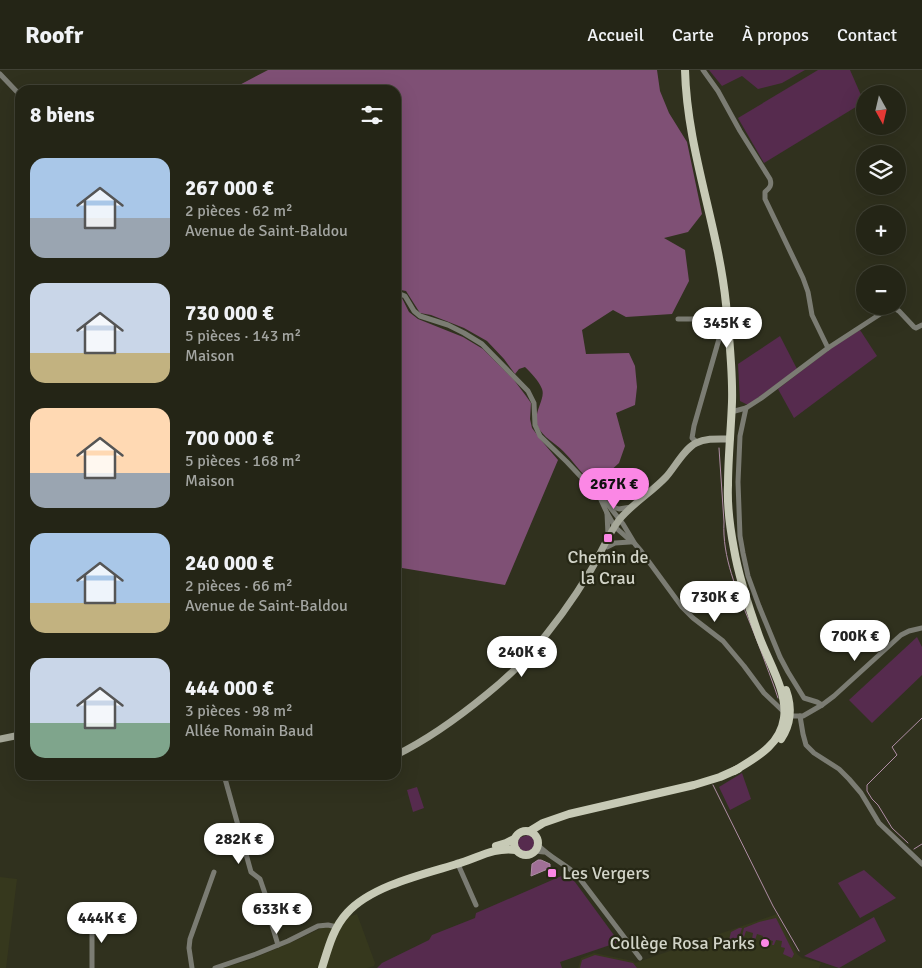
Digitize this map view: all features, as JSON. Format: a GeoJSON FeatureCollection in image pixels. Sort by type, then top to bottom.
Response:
{"type":"FeatureCollection","features":[{"type":"Feature","properties":{"kind":"main road"},"geometry":{"type":"LineString","coordinates":[[457,863],[480,851],[506,843],[514,839],[522,831],[530,831],[543,823],[559,817],[700,783],[734,771],[752,763],[773,749],[783,737],[789,724],[782,695],[740,578],[730,529],[728,486],[732,412],[726,302],[719,260],[690,126],[685,70]]}},
{"type":"Feature","properties":{"kind":"main road"},"geometry":{"type":"LineString","coordinates":[[734,771],[771,746],[778,736],[787,714],[789,701],[783,682],[754,620]]}},
{"type":"Feature","properties":{"kind":"main road"},"geometry":{"type":"LineString","coordinates":[[322,968],[337,927],[347,912],[364,898],[387,887],[496,850],[508,849],[516,850],[523,855],[529,854],[537,845],[543,828],[559,817]]}},
{"type":"Feature","properties":{"kind":"main road"},"geometry":{"type":"LineString","coordinates":[[530,831],[534,834],[537,845]]}},
{"type":"Feature","properties":{"kind":"main road"},"geometry":{"type":"LineString","coordinates":[[514,839],[516,850]]}},
{"type":"Feature","properties":{"kind":"street"},"geometry":{"type":"LineString","coordinates":[[703,70],[718,91],[770,179],[771,184],[765,192],[765,199],[803,278],[808,292],[812,315],[828,348]]}},
{"type":"Feature","properties":{"kind":"street"},"geometry":{"type":"LineString","coordinates":[[0,74],[15,90]]}},
{"type":"Feature","properties":{"kind":"street"},"geometry":{"type":"LineString","coordinates":[[401,294],[405,296],[414,311],[420,316],[448,325],[487,348],[530,394],[534,403],[534,425],[540,436],[609,506],[633,543]]}},
{"type":"Feature","properties":{"kind":"street"},"geometry":{"type":"LineString","coordinates":[[732,412],[746,408],[828,348],[892,307],[916,328],[922,325]]}},
{"type":"Feature","properties":{"kind":"street"},"geometry":{"type":"LineString","coordinates":[[678,319],[721,319],[721,332],[694,426],[692,438],[697,442]]}},
{"type":"Feature","properties":{"kind":"street"},"geometry":{"type":"LineString","coordinates":[[746,408],[740,436],[738,497],[740,536],[748,576],[758,606],[788,672],[804,698],[822,705]]}},
{"type":"Feature","properties":{"kind":"street"},"geometry":{"type":"LineString","coordinates":[[621,522],[665,478],[686,452],[697,442],[711,439],[730,439]]}},
{"type":"Feature","properties":{"kind":"street"},"geometry":{"type":"LineString","coordinates":[[600,497],[616,529],[641,551],[682,608],[723,641],[764,694],[787,714],[800,716],[822,705],[901,635],[922,628]]}},
{"type":"Feature","properties":{"kind":"street"},"geometry":{"type":"LineString","coordinates":[[401,753],[468,710],[521,663],[544,637],[581,586],[608,538],[631,507],[641,500]]}},
{"type":"Feature","properties":{"kind":"street"},"geometry":{"type":"LineString","coordinates":[[609,506],[619,509],[631,507]]}},
{"type":"Feature","properties":{"kind":"street"},"geometry":{"type":"LineString","coordinates":[[607,513],[608,538]]}},
{"type":"Feature","properties":{"kind":"street"},"geometry":{"type":"LineString","coordinates":[[601,552],[607,546],[616,529]]}},
{"type":"Feature","properties":{"kind":"street"},"geometry":{"type":"LineString","coordinates":[[607,546],[615,543],[633,543]]}},
{"type":"Feature","properties":{"kind":"street"},"geometry":{"type":"LineString","coordinates":[[800,716],[806,745],[814,754],[839,769],[849,779],[861,793],[879,823],[922,864]]}},
{"type":"Feature","properties":{"kind":"street"},"geometry":{"type":"LineString","coordinates":[[0,739],[15,736]]}},
{"type":"Feature","properties":{"kind":"street"},"geometry":{"type":"LineString","coordinates":[[225,780],[251,872],[260,879],[278,945]]}},
{"type":"Feature","properties":{"kind":"street"},"geometry":{"type":"LineString","coordinates":[[537,845],[565,864],[577,875],[640,958]]}},
{"type":"Feature","properties":{"kind":"street"},"geometry":{"type":"LineString","coordinates":[[457,863],[476,905]]}},
{"type":"Feature","properties":{"kind":"street"},"geometry":{"type":"LineString","coordinates":[[192,968],[189,948],[190,939],[214,872]]}},
{"type":"Feature","properties":{"kind":"street"},"geometry":{"type":"LineString","coordinates":[[92,968],[92,923],[94,917]]}},
{"type":"Feature","properties":{"kind":"street"},"geometry":{"type":"LineString","coordinates":[[215,968],[297,938],[318,926],[328,925],[337,927]]}},
{"type":"Feature","properties":{"kind":"shaded area"},"geometry":{"type":"Polygon","coordinates":[[[268,70],[657,70],[660,91],[669,113],[687,142],[702,214],[688,232],[664,238],[685,250],[689,281],[672,314],[626,317],[613,310],[582,330],[586,354],[629,353],[635,366],[637,387],[635,405],[616,413],[625,446],[619,463],[608,473],[589,481],[563,451],[540,431],[537,417],[543,393],[537,380],[525,367],[519,369],[515,374],[487,341],[464,328],[431,315],[420,313],[406,291],[401,290],[401,85],[240,85],[268,70]]]}},
{"type":"Feature","properties":{"kind":"shaded area"},"geometry":{"type":"Polygon","coordinates":[[[709,70],[805,70],[782,83],[758,89],[742,76],[722,86],[709,70]]]}},
{"type":"Feature","properties":{"kind":"shaded area"},"geometry":{"type":"Polygon","coordinates":[[[818,70],[850,70],[857,85],[856,107],[764,163],[738,118],[818,70]]]}},
{"type":"Feature","properties":{"kind":"shaded area"},"geometry":{"type":"Polygon","coordinates":[[[401,298],[409,312],[418,319],[463,337],[483,349],[514,380],[531,403],[530,419],[532,428],[558,460],[505,585],[401,568],[401,298]]]}},
{"type":"Feature","properties":{"kind":"shaded area"},"geometry":{"type":"Polygon","coordinates":[[[860,330],[877,356],[794,418],[778,389],[833,347],[860,330]]]}},
{"type":"Feature","properties":{"kind":"shaded area"},"geometry":{"type":"Polygon","coordinates":[[[780,336],[797,369],[748,405],[740,401],[738,364],[780,336]]]}},
{"type":"Feature","properties":{"kind":"shaded area"},"geometry":{"type":"Polygon","coordinates":[[[917,637],[922,647],[922,675],[872,723],[849,700],[917,637]]]}},
{"type":"Feature","properties":{"kind":"shaded area"},"geometry":{"type":"Polygon","coordinates":[[[742,773],[751,799],[730,810],[719,787],[742,773]]]}},
{"type":"Feature","properties":{"kind":"shaded area"},"geometry":{"type":"Polygon","coordinates":[[[417,787],[424,808],[413,812],[407,790],[417,787]]]}},
{"type":"Feature","properties":{"kind":"shaded area"},"geometry":{"type":"Polygon","coordinates":[[[528,835],[533,838],[534,846],[529,851],[523,851],[518,847],[519,838],[528,835]]]}},
{"type":"Feature","properties":{"kind":"shaded area"},"geometry":{"type":"Polygon","coordinates":[[[538,860],[550,864],[550,868],[531,876],[532,864],[538,860]]]}},
{"type":"Feature","properties":{"kind":"shaded area"},"geometry":{"type":"Polygon","coordinates":[[[864,870],[896,898],[860,918],[838,883],[864,870]]]}},
{"type":"Feature","properties":{"kind":"shaded area"},"geometry":{"type":"Polygon","coordinates":[[[566,874],[575,882],[619,942],[560,962],[562,968],[377,968],[382,963],[429,940],[432,935],[475,918],[476,913],[566,874]]]}},
{"type":"Feature","properties":{"kind":"shaded area"},"geometry":{"type":"Polygon","coordinates":[[[0,877],[17,879],[6,968],[0,968],[0,877]]]}},
{"type":"Feature","properties":{"kind":"shaded area"},"geometry":{"type":"Polygon","coordinates":[[[357,914],[375,963],[374,966],[367,968],[224,968],[250,960],[334,922],[357,914]]]}},
{"type":"Feature","properties":{"kind":"shaded area","name":"Collège Rosa Parks"},"geometry":{"type":"Polygon","coordinates":[[[777,914],[797,954],[802,958],[821,963],[819,968],[578,968],[581,958],[594,953],[635,963],[777,914]]]}},
{"type":"Feature","properties":{"kind":"shaded area"},"geometry":{"type":"Polygon","coordinates":[[[874,917],[886,941],[839,968],[804,956],[874,917]]]}},
{"type":"Feature","properties":{"kind":"shaded area"},"geometry":{"type":"Polygon","coordinates":[[[776,918],[794,954],[792,958],[783,954],[785,948],[781,947],[782,941],[776,940],[774,945],[772,945],[773,941],[766,939],[765,943],[761,942],[763,936],[757,934],[755,940],[752,939],[753,933],[746,931],[744,937],[742,936],[744,928],[776,918]]]}},
{"type":"Feature","properties":{"kind":"shaded area"},"geometry":{"type":"Polygon","coordinates":[[[742,928],[736,947],[728,944],[731,932],[742,928]]]}},
{"type":"Feature","properties":{"kind":"shaded area"},"geometry":{"type":"Polygon","coordinates":[[[595,955],[633,963],[637,968],[580,968],[582,960],[595,955]]]}},
{"type":"Feature","properties":{"kind":"waterway"},"geometry":{"type":"LineString","coordinates":[[719,448],[725,548],[728,561],[778,698]]}},
{"type":"Feature","properties":{"kind":"waterway"},"geometry":{"type":"LineString","coordinates":[[908,843],[892,828],[867,791],[867,785],[897,755],[892,747],[922,718]]}},
{"type":"Feature","properties":{"kind":"waterway"},"geometry":{"type":"LineString","coordinates":[[713,785],[773,906],[799,951]]}},
{"type":"Feature","properties":{"kind":"waterway"},"geometry":{"type":"LineString","coordinates":[[914,849],[922,844]]}},
{"type":"Feature","properties":{"kind":"place","name":"Chemin de la Crau"},"geometry":{"type":"Point","coordinates":[608,538]}},
{"type":"Feature","properties":{"kind":"place","name":"Les Vergers"},"geometry":{"type":"Point","coordinates":[552,873]}},
{"type":"Feature","properties":{"kind":"place","name":"Collège Rosa Parks"},"geometry":{"type":"Point","coordinates":[765,943]}}]}
